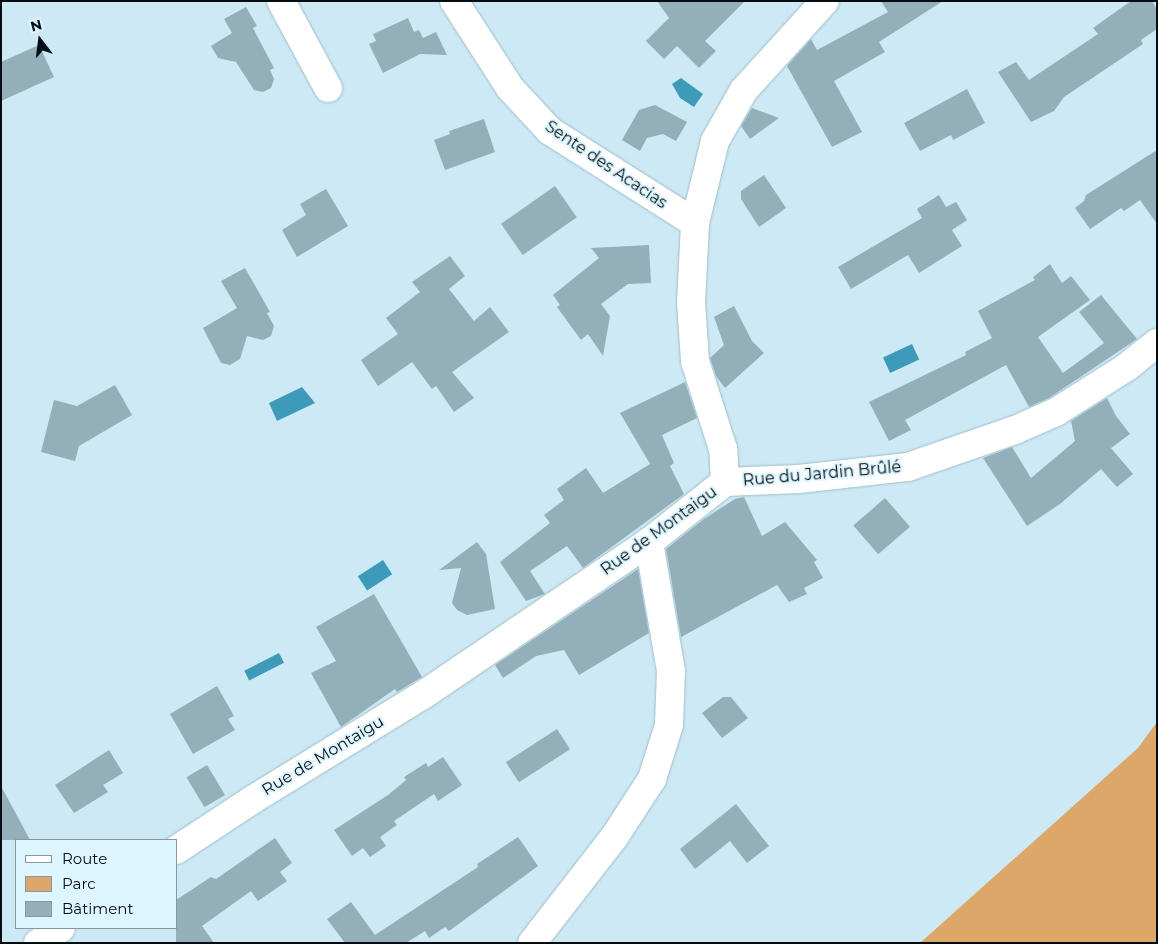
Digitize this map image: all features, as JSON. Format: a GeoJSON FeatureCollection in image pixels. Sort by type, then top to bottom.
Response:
{"type":"FeatureCollection","features":[{"type":"Feature","properties":{"kind":"street"},"geometry":{"type":"LineString","coordinates":[[281,1],[328,88]]}},
{"type":"Feature","properties":{"kind":"street","name":"Sente des Acacias"},"geometry":{"type":"LineString","coordinates":[[454,1],[510,88],[550,131],[695,224]]}},
{"type":"Feature","properties":{"kind":"street","name":"Rue de Montaigu"},"geometry":{"type":"LineString","coordinates":[[178,849],[252,800],[423,695],[649,542],[725,482],[724,449],[695,361],[691,302],[695,224],[715,141],[744,90],[825,1]]}},
{"type":"Feature","properties":{"kind":"street","name":"Rue du Jardin Brûlé"},"geometry":{"type":"LineString","coordinates":[[725,482],[799,479],[908,467],[1015,430],[1056,412],[1127,367],[1157,343]]}},
{"type":"Feature","properties":{"kind":"street"},"geometry":{"type":"LineString","coordinates":[[532,943],[615,836],[652,779],[670,725],[671,671],[649,542]]}},
{"type":"Feature","properties":{"kind":"street"},"geometry":{"type":"LineString","coordinates":[[38,943],[59,929]]}},
{"type":"Feature","properties":{"kind":"green space"},"geometry":{"type":"Polygon","coordinates":[[[1157,722],[1157,943],[920,943],[1138,748],[1157,722]]]}},
{"type":"Feature","properties":{"kind":"water"},"geometry":{"type":"Polygon","coordinates":[[[681,78],[703,94],[694,107],[680,98],[672,84],[681,78]]]}},
{"type":"Feature","properties":{"kind":"water"},"geometry":{"type":"Polygon","coordinates":[[[912,344],[919,359],[890,373],[883,358],[912,344]]]}},
{"type":"Feature","properties":{"kind":"water"},"geometry":{"type":"Polygon","coordinates":[[[302,387],[315,403],[277,421],[269,403],[302,387]]]}},
{"type":"Feature","properties":{"kind":"water"},"geometry":{"type":"Polygon","coordinates":[[[383,560],[392,574],[367,591],[358,576],[383,560]]]}},
{"type":"Feature","properties":{"kind":"water"},"geometry":{"type":"Polygon","coordinates":[[[279,653],[284,663],[249,681],[244,671],[279,653]]]}},
{"type":"Feature","properties":{"kind":"building"},"geometry":{"type":"Polygon","coordinates":[[[657,1],[745,1],[705,41],[716,51],[699,68],[677,46],[664,59],[646,41],[669,18],[657,1]]]}},
{"type":"Feature","properties":{"kind":"building"},"geometry":{"type":"Polygon","coordinates":[[[881,1],[943,1],[879,42],[885,52],[834,81],[862,132],[832,147],[787,66],[811,39],[817,50],[888,12],[881,1]]]}},
{"type":"Feature","properties":{"kind":"building"},"geometry":{"type":"Polygon","coordinates":[[[1131,1],[1152,1],[1157,9],[1157,29],[1141,40],[1143,44],[1064,97],[1054,111],[1031,122],[998,72],[1016,62],[1029,80],[1098,34],[1093,28],[1131,1]]]}},
{"type":"Feature","properties":{"kind":"building"},"geometry":{"type":"Polygon","coordinates":[[[246,7],[257,26],[253,28],[274,68],[270,70],[274,79],[271,88],[263,92],[254,90],[236,62],[218,58],[211,46],[232,33],[224,19],[246,7]]]}},
{"type":"Feature","properties":{"kind":"building"},"geometry":{"type":"Polygon","coordinates":[[[408,18],[414,32],[419,30],[423,38],[436,32],[447,55],[420,54],[383,73],[369,44],[376,41],[373,34],[408,18]]]}},
{"type":"Feature","properties":{"kind":"building"},"geometry":{"type":"Polygon","coordinates":[[[39,45],[54,77],[1,101],[1,62],[39,45]]]}},
{"type":"Feature","properties":{"kind":"building"},"geometry":{"type":"Polygon","coordinates":[[[967,89],[985,123],[953,140],[951,135],[920,151],[904,123],[967,89]]]}},
{"type":"Feature","properties":{"kind":"building"},"geometry":{"type":"Polygon","coordinates":[[[655,105],[687,122],[676,141],[663,134],[647,138],[640,151],[622,140],[639,110],[655,105]]]}},
{"type":"Feature","properties":{"kind":"building"},"geometry":{"type":"Polygon","coordinates":[[[752,108],[779,118],[750,139],[741,126],[752,108]]]}},
{"type":"Feature","properties":{"kind":"building"},"geometry":{"type":"Polygon","coordinates":[[[484,119],[495,152],[445,170],[434,140],[450,134],[449,131],[484,119]]]}},
{"type":"Feature","properties":{"kind":"building"},"geometry":{"type":"Polygon","coordinates":[[[1157,150],[1157,224],[1140,200],[1124,211],[1121,208],[1090,229],[1075,208],[1084,201],[1086,195],[1157,150]]]}},
{"type":"Feature","properties":{"kind":"building"},"geometry":{"type":"Polygon","coordinates":[[[764,175],[786,208],[759,227],[741,199],[741,191],[764,175]]]}},
{"type":"Feature","properties":{"kind":"building"},"geometry":{"type":"Polygon","coordinates":[[[555,186],[577,217],[523,255],[501,224],[555,186]]]}},
{"type":"Feature","properties":{"kind":"building"},"geometry":{"type":"Polygon","coordinates":[[[326,189],[348,226],[297,257],[282,230],[306,215],[300,204],[326,189]]]}},
{"type":"Feature","properties":{"kind":"building"},"geometry":{"type":"Polygon","coordinates":[[[939,195],[946,207],[956,202],[967,220],[952,230],[962,246],[919,273],[908,255],[851,289],[838,267],[922,218],[917,209],[939,195]]]}},
{"type":"Feature","properties":{"kind":"building"},"geometry":{"type":"Polygon","coordinates":[[[649,245],[651,283],[628,284],[601,304],[610,316],[603,356],[588,334],[581,340],[557,307],[560,305],[553,295],[599,258],[591,248],[649,245]]]}},
{"type":"Feature","properties":{"kind":"building"},"geometry":{"type":"Polygon","coordinates":[[[450,256],[465,276],[449,289],[474,321],[490,307],[509,332],[452,372],[474,398],[454,412],[436,386],[432,389],[412,362],[378,386],[361,360],[398,334],[386,318],[420,292],[412,282],[450,256]]]}},
{"type":"Feature","properties":{"kind":"building"},"geometry":{"type":"Polygon","coordinates":[[[1050,264],[1062,283],[1071,276],[1090,300],[1038,337],[1063,373],[1104,343],[1079,312],[1101,295],[1137,339],[1049,398],[1029,407],[1006,365],[905,420],[911,430],[889,441],[869,402],[966,355],[965,352],[992,338],[978,311],[1035,280],[1033,277],[1050,264]]]}},
{"type":"Feature","properties":{"kind":"building"},"geometry":{"type":"Polygon","coordinates":[[[245,268],[270,312],[267,313],[274,326],[271,336],[263,340],[247,336],[240,359],[230,365],[221,363],[203,328],[237,308],[221,281],[245,268]]]}},
{"type":"Feature","properties":{"kind":"building"},"geometry":{"type":"Polygon","coordinates":[[[734,306],[752,341],[764,353],[725,388],[716,376],[710,358],[724,345],[714,317],[734,306]]]}},
{"type":"Feature","properties":{"kind":"building"},"geometry":{"type":"Polygon","coordinates":[[[685,382],[697,418],[662,435],[674,463],[670,466],[684,494],[583,568],[567,546],[530,571],[545,594],[526,601],[500,562],[550,523],[544,515],[564,500],[557,489],[586,468],[603,493],[650,464],[620,413],[685,382]]]}},
{"type":"Feature","properties":{"kind":"building"},"geometry":{"type":"Polygon","coordinates":[[[115,385],[132,415],[79,446],[75,461],[41,452],[54,400],[77,406],[115,385]]]}},
{"type":"Feature","properties":{"kind":"building"},"geometry":{"type":"Polygon","coordinates":[[[1107,398],[1116,416],[1130,434],[1111,448],[1133,474],[1117,487],[1101,469],[1060,504],[1027,526],[983,458],[1012,447],[1031,478],[1075,441],[1071,421],[1107,398]]]}},
{"type":"Feature","properties":{"kind":"building"},"geometry":{"type":"Polygon","coordinates":[[[744,497],[762,536],[785,522],[817,560],[814,562],[823,578],[804,588],[807,594],[789,602],[777,585],[681,637],[666,549],[704,519],[735,499],[744,497]]]}},
{"type":"Feature","properties":{"kind":"building"},"geometry":{"type":"Polygon","coordinates":[[[885,498],[910,527],[878,554],[853,526],[885,498]]]}},
{"type":"Feature","properties":{"kind":"building"},"geometry":{"type":"Polygon","coordinates":[[[477,542],[486,554],[495,609],[467,615],[457,610],[452,603],[461,568],[439,570],[477,542]]]}},
{"type":"Feature","properties":{"kind":"building"},"geometry":{"type":"Polygon","coordinates":[[[638,569],[649,633],[579,675],[564,650],[536,656],[503,678],[495,665],[638,569]]]}},
{"type":"Feature","properties":{"kind":"building"},"geometry":{"type":"Polygon","coordinates":[[[374,594],[422,677],[397,692],[395,689],[341,727],[311,673],[336,661],[316,627],[374,594]]]}},
{"type":"Feature","properties":{"kind":"building"},"geometry":{"type":"Polygon","coordinates":[[[217,686],[234,716],[228,719],[235,730],[193,754],[170,714],[217,686]]]}},
{"type":"Feature","properties":{"kind":"building"},"geometry":{"type":"Polygon","coordinates":[[[723,697],[731,697],[748,718],[722,738],[702,713],[723,697]]]}},
{"type":"Feature","properties":{"kind":"building"},"geometry":{"type":"Polygon","coordinates":[[[557,729],[570,749],[519,782],[506,762],[557,729]]]}},
{"type":"Feature","properties":{"kind":"building"},"geometry":{"type":"Polygon","coordinates":[[[109,750],[123,773],[103,785],[108,792],[74,813],[55,785],[109,750]]]}},
{"type":"Feature","properties":{"kind":"building"},"geometry":{"type":"Polygon","coordinates":[[[443,757],[462,785],[438,801],[434,794],[394,821],[397,825],[380,837],[386,846],[370,857],[363,848],[352,856],[334,830],[388,795],[406,780],[404,777],[426,763],[428,767],[443,757]]]}},
{"type":"Feature","properties":{"kind":"building"},"geometry":{"type":"Polygon","coordinates":[[[207,765],[225,795],[204,807],[186,777],[207,765]]]}},
{"type":"Feature","properties":{"kind":"building"},"geometry":{"type":"Polygon","coordinates":[[[1,786],[29,839],[1,840],[1,786]]]}},
{"type":"Feature","properties":{"kind":"building"},"geometry":{"type":"Polygon","coordinates":[[[736,804],[769,846],[747,863],[730,841],[695,869],[680,849],[736,804]]]}},
{"type":"Feature","properties":{"kind":"building"},"geometry":{"type":"Polygon","coordinates":[[[518,837],[538,866],[449,931],[445,927],[429,938],[425,931],[406,943],[345,943],[327,919],[351,902],[375,935],[478,867],[477,864],[518,837]]]}},
{"type":"Feature","properties":{"kind":"building"},"geometry":{"type":"Polygon","coordinates":[[[275,838],[292,863],[280,872],[287,881],[258,901],[251,891],[202,926],[214,943],[176,943],[178,899],[211,877],[216,879],[275,838]]]}}]}
